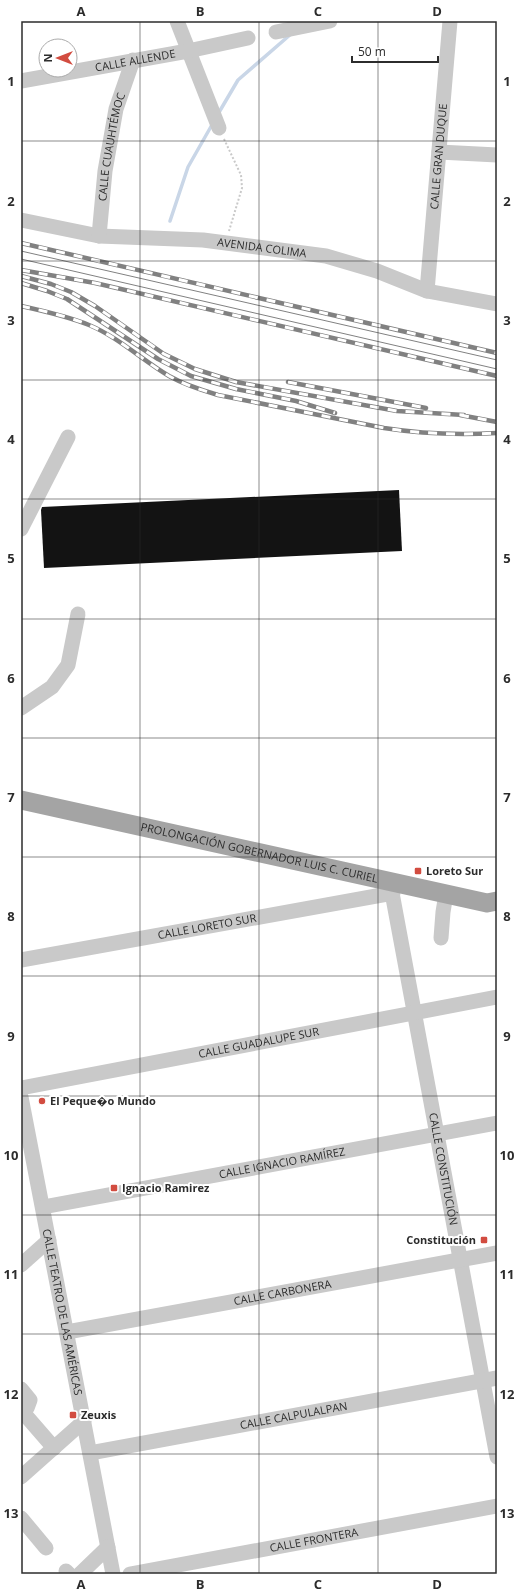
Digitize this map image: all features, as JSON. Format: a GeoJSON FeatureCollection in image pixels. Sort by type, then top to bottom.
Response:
{"type":"FeatureCollection","features":[{"type":"Feature","properties":{"kind":"main road","name":"PROLONGACIÓN GOBERNADOR LUIS C. CURIEL"},"geometry":{"type":"LineString","coordinates":[[21,800],[391,887],[446,894],[494,903]]}},
{"type":"Feature","properties":{"kind":"street"},"geometry":{"type":"LineString","coordinates":[[177,21],[219,128]]}},
{"type":"Feature","properties":{"kind":"street"},"geometry":{"type":"LineString","coordinates":[[276,32],[330,21]]}},
{"type":"Feature","properties":{"kind":"street","name":"CALLE GRAN DUQUE"},"geometry":{"type":"LineString","coordinates":[[427,292],[450,21]]}},
{"type":"Feature","properties":{"kind":"street","name":"CALLE ALLENDE"},"geometry":{"type":"LineString","coordinates":[[21,81],[188,51],[248,38]]}},
{"type":"Feature","properties":{"kind":"street","name":"CALLE CUAUHTÉMOC"},"geometry":{"type":"LineString","coordinates":[[99,236],[105,171],[116,109],[133,60]]}},
{"type":"Feature","properties":{"kind":"street"},"geometry":{"type":"LineString","coordinates":[[439,152],[497,155]]}},
{"type":"Feature","properties":{"kind":"street","name":"AVENIDA COLIMA"},"geometry":{"type":"LineString","coordinates":[[21,220],[99,236],[203,240],[326,256],[377,271],[427,292],[497,304]]}},
{"type":"Feature","properties":{"kind":"street"},"geometry":{"type":"LineString","coordinates":[[21,529],[68,437]]}},
{"type":"Feature","properties":{"kind":"street"},"geometry":{"type":"LineString","coordinates":[[21,708],[52,687],[68,665],[78,614]]}},
{"type":"Feature","properties":{"kind":"street","name":"CALLE LORETO SUR"},"geometry":{"type":"LineString","coordinates":[[21,960],[391,887]]}},
{"type":"Feature","properties":{"kind":"street","name":"CALLE CONSTITUCIÓN"},"geometry":{"type":"LineString","coordinates":[[391,887],[460,1260],[490,1380],[497,1457]]}},
{"type":"Feature","properties":{"kind":"street"},"geometry":{"type":"LineString","coordinates":[[441,938],[442,912],[446,894]]}},
{"type":"Feature","properties":{"kind":"street","name":"CALLE GUADALUPE SUR"},"geometry":{"type":"LineString","coordinates":[[21,1088],[497,997]]}},
{"type":"Feature","properties":{"kind":"street","name":"CALLE TEATRO DE LAS AMÉRICAS"},"geometry":{"type":"LineString","coordinates":[[21,1097],[27,1164],[43,1207],[113,1574]]}},
{"type":"Feature","properties":{"kind":"street","name":"CALLE IGNACIO RAMÍREZ"},"geometry":{"type":"LineString","coordinates":[[43,1207],[497,1122]]}},
{"type":"Feature","properties":{"kind":"street"},"geometry":{"type":"LineString","coordinates":[[21,1265],[49,1240]]}},
{"type":"Feature","properties":{"kind":"street","name":"CALLE CARBONERA"},"geometry":{"type":"LineString","coordinates":[[67,1332],[497,1253]]}},
{"type":"Feature","properties":{"kind":"street","name":"CALLE CALPULALPAN"},"geometry":{"type":"LineString","coordinates":[[90,1453],[490,1380]]}},
{"type":"Feature","properties":{"kind":"street"},"geometry":{"type":"LineString","coordinates":[[21,1389],[30,1400],[26,1408],[21,1410],[54,1448]]}},
{"type":"Feature","properties":{"kind":"street"},"geometry":{"type":"LineString","coordinates":[[21,1477],[84,1421]]}},
{"type":"Feature","properties":{"kind":"street","name":"CALLE FRONTERA"},"geometry":{"type":"LineString","coordinates":[[130,1574],[497,1506]]}},
{"type":"Feature","properties":{"kind":"street"},"geometry":{"type":"LineString","coordinates":[[21,1518],[46,1548]]}},
{"type":"Feature","properties":{"kind":"street"},"geometry":{"type":"LineString","coordinates":[[72,1573],[108,1547]]}},
{"type":"Feature","properties":{"kind":"path"},"geometry":{"type":"LineString","coordinates":[[219,128],[241,175],[242,188],[225,243]]}},
{"type":"Feature","properties":{"kind":"building"},"geometry":{"type":"Polygon","coordinates":[[[399,490],[402,551],[44,568],[42,507],[399,490]]]}},
{"type":"Feature","properties":{"kind":"waterway"},"geometry":{"type":"LineString","coordinates":[[218,114],[238,80],[291,34]]}},
{"type":"Feature","properties":{"kind":"waterway"},"geometry":{"type":"LineString","coordinates":[[170,221],[188,167],[213,123]]}},
{"type":"Feature","properties":{"kind":"tram line"},"geometry":{"type":"LineString","coordinates":[[21,251],[497,360]]}},
{"type":"Feature","properties":{"kind":"tram line"},"geometry":{"type":"LineString","coordinates":[[21,259],[497,369]]}},
{"type":"Feature","properties":{"kind":"railway"},"geometry":{"type":"LineString","coordinates":[[21,243],[497,353]]}},
{"type":"Feature","properties":{"kind":"railway"},"geometry":{"type":"LineString","coordinates":[[21,270],[95,283],[497,376]]}},
{"type":"Feature","properties":{"kind":"railway"},"geometry":{"type":"LineString","coordinates":[[21,276],[51,284],[71,292],[95,306],[164,354],[195,369],[236,382],[397,411],[464,415]]}},
{"type":"Feature","properties":{"kind":"railway"},"geometry":{"type":"LineString","coordinates":[[21,283],[67,299],[158,359],[191,376],[236,389],[296,401],[335,413]]}},
{"type":"Feature","properties":{"kind":"railway"},"geometry":{"type":"LineString","coordinates":[[21,306],[64,316],[89,325],[120,342],[169,376],[187,385],[218,395],[384,428],[412,432],[440,434],[497,433]]}},
{"type":"Feature","properties":{"kind":"railway"},"geometry":{"type":"LineString","coordinates":[[288,382],[426,408]]}},
{"type":"Feature","properties":{"kind":"railway"},"geometry":{"type":"LineString","coordinates":[[460,415],[497,422]]}},
{"type":"Feature","properties":{"kind":"place","name":"Loreto Sur"},"geometry":{"type":"Point","coordinates":[418,871]}},
{"type":"Feature","properties":{"kind":"place","name":"El Peque�o Mundo"},"geometry":{"type":"Point","coordinates":[42,1101]}},
{"type":"Feature","properties":{"kind":"place","name":"Ignacio Ramirez"},"geometry":{"type":"Point","coordinates":[114,1188]}},
{"type":"Feature","properties":{"kind":"place","name":"Constitución"},"geometry":{"type":"Point","coordinates":[484,1240]}},
{"type":"Feature","properties":{"kind":"place","name":"Zeuxis"},"geometry":{"type":"Point","coordinates":[73,1415]}}]}
